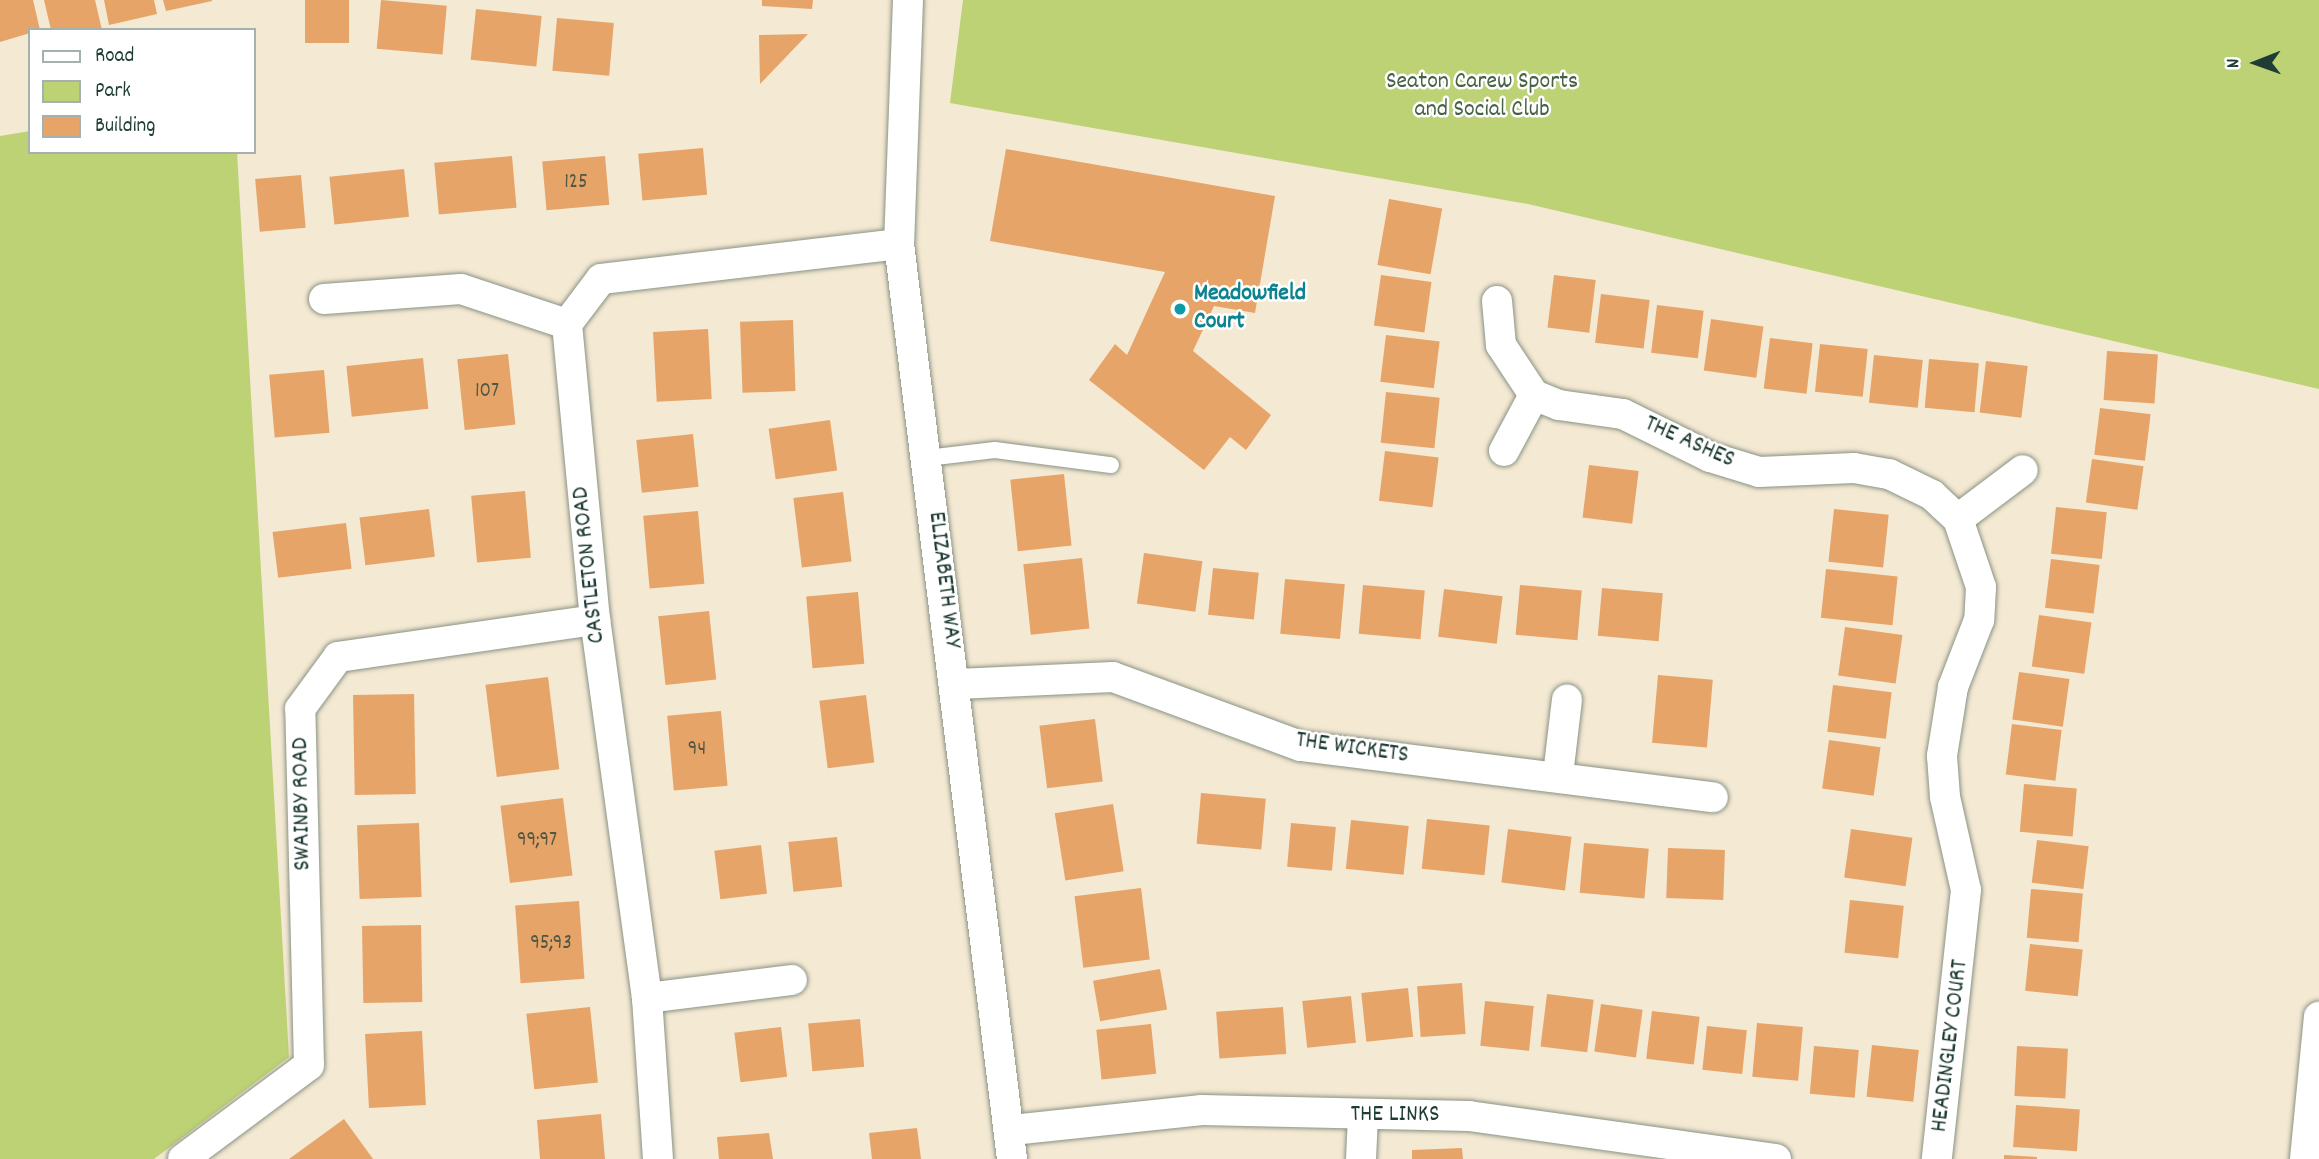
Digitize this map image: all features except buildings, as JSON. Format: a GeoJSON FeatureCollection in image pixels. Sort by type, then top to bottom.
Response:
{"type":"FeatureCollection","features":[{"type":"Feature","properties":{"kind":"street","name":"ELIZABETH WAY"},"geometry":{"type":"LineString","coordinates":[[908,0],[899,244],[957,684],[1012,1145]]}},
{"type":"Feature","properties":{"kind":"street"},"geometry":{"type":"LineString","coordinates":[[324,299],[461,289],[567,324],[601,279],[899,244]]}},
{"type":"Feature","properties":{"kind":"street"},"geometry":{"type":"LineString","coordinates":[[1497,301],[1501,345],[1534,395],[1504,451]]}},
{"type":"Feature","properties":{"kind":"street","name":"CASTLETON ROAD"},"geometry":{"type":"LineString","coordinates":[[567,324],[595,620],[647,998],[658,1159]]}},
{"type":"Feature","properties":{"kind":"street","name":"THE ASHES"},"geometry":{"type":"LineString","coordinates":[[1534,395],[1559,405],[1623,414],[1710,457],[1759,472],[1854,468],[1889,474],[1932,495],[1958,519],[1981,587],[1979,620],[1953,687],[1942,756],[1945,797],[1966,890],[1965,933]]}},
{"type":"Feature","properties":{"kind":"street"},"geometry":{"type":"LineString","coordinates":[[1958,519],[2023,470]]}},
{"type":"Feature","properties":{"kind":"street","name":"SWAINBY ROAD"},"geometry":{"type":"LineString","coordinates":[[183,1159],[309,1065],[300,709],[338,657],[595,620]]}},
{"type":"Feature","properties":{"kind":"street","name":"THE WICKETS"},"geometry":{"type":"LineString","coordinates":[[957,684],[1113,677],[1301,746],[1558,775],[1713,797]]}},
{"type":"Feature","properties":{"kind":"street"},"geometry":{"type":"LineString","coordinates":[[1558,775],[1567,700]]}},
{"type":"Feature","properties":{"kind":"street","name":"HEADINGLEY COURT"},"geometry":{"type":"LineString","coordinates":[[1937,1159],[1965,933]]}},
{"type":"Feature","properties":{"kind":"street"},"geometry":{"type":"LineString","coordinates":[[647,998],[792,980]]}},
{"type":"Feature","properties":{"kind":"street"},"geometry":{"type":"LineString","coordinates":[[2305,1159],[2319,1017]]}},
{"type":"Feature","properties":{"kind":"street","name":"THE LINKS"},"geometry":{"type":"LineString","coordinates":[[1012,1145],[1202,1110],[1363,1116],[1469,1116],[1776,1159]]}},
{"type":"Feature","properties":{"kind":"street"},"geometry":{"type":"LineString","coordinates":[[1361,1159],[1363,1116]]}},
{"type":"Feature","properties":{"kind":"lane"},"geometry":{"type":"LineString","coordinates":[[927,458],[995,450],[1111,465]]}},
{"type":"Feature","properties":{"kind":"green space","name":"Seaton Carew Sports and Social Club"},"geometry":{"type":"Polygon","coordinates":[[[963,0],[2319,0],[2319,389],[1528,204],[950,103],[963,0]]]}},
{"type":"Feature","properties":{"kind":"green space"},"geometry":{"type":"Polygon","coordinates":[[[28,131],[28,154],[237,154],[289,1057],[154,1159],[0,1159],[0,136],[28,131]]]}},
{"type":"Feature","properties":{"kind":"place","name":"Meadowfield Court"},"geometry":{"type":"Point","coordinates":[1180,309]}}]}
